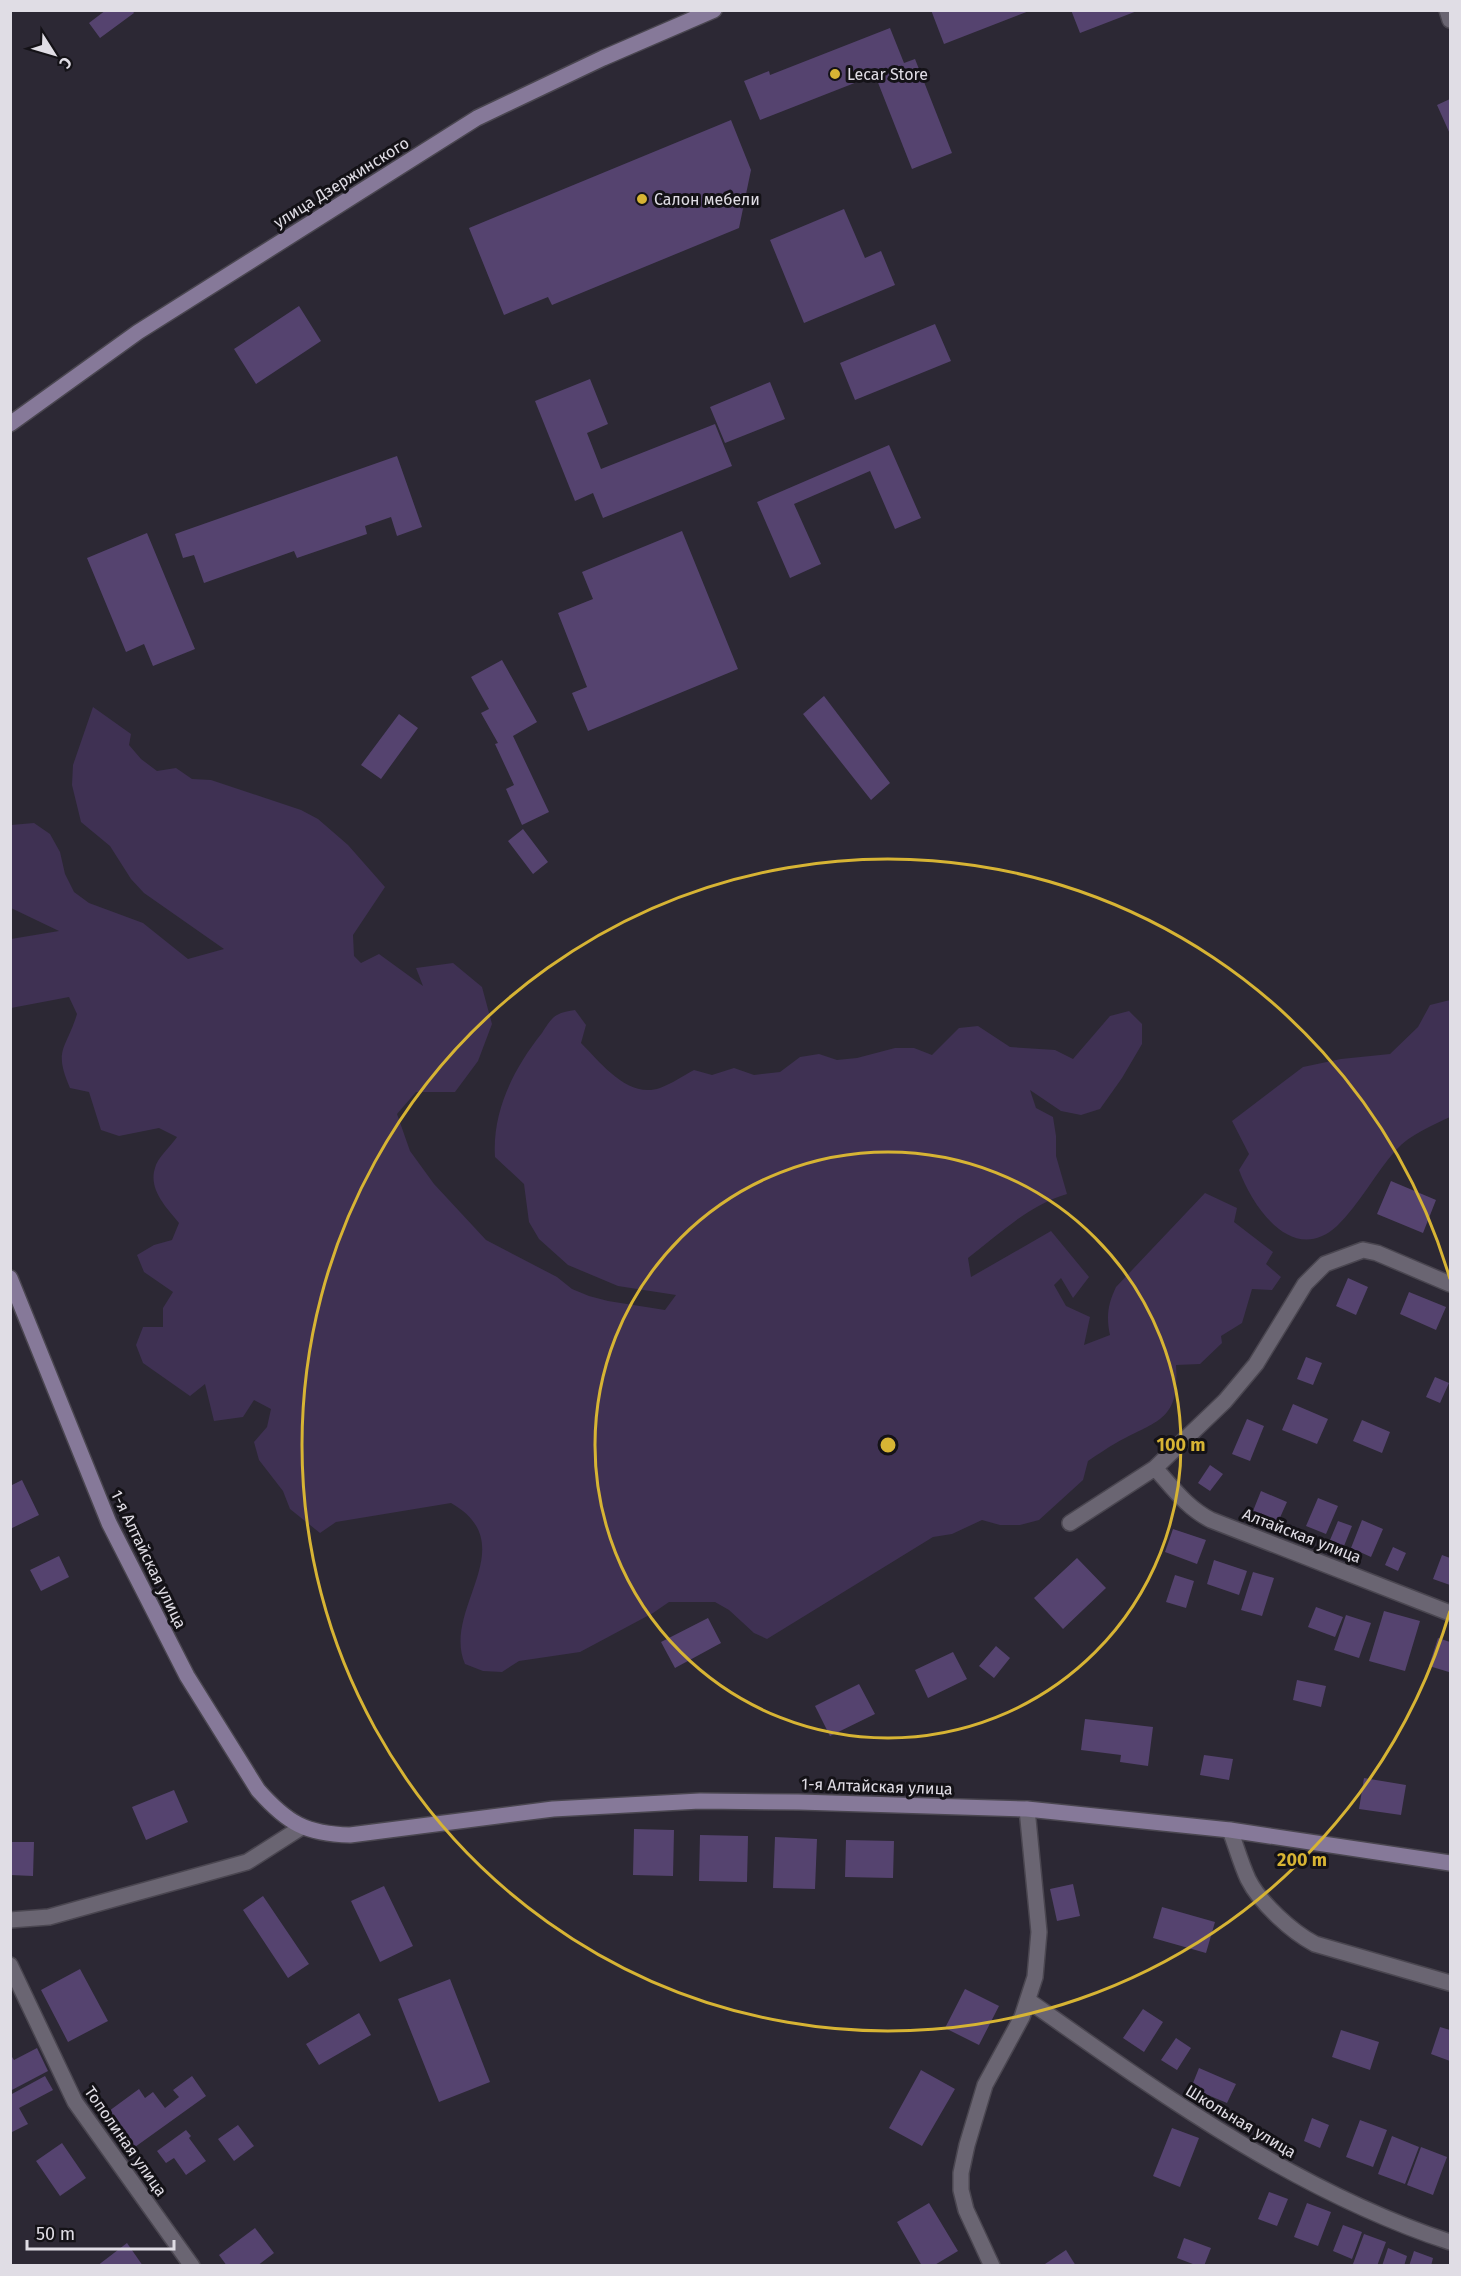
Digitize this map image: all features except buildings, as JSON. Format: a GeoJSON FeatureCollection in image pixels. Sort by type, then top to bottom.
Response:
{"type":"FeatureCollection","features":[{"type":"Feature","properties":{"kind":"street","name":"улица Дзержинского"},"geometry":{"type":"LineString","coordinates":[[10,424],[138,332],[477,118],[603,58],[714,10]]}},
{"type":"Feature","properties":{"kind":"street"},"geometry":{"type":"LineString","coordinates":[[1447,10],[1450,20]]}},
{"type":"Feature","properties":{"kind":"street"},"geometry":{"type":"LineString","coordinates":[[1070,1523],[1155,1468],[1225,1401],[1256,1364],[1313,1274],[1324,1264],[1363,1250],[1377,1253],[1450,1284]]}},
{"type":"Feature","properties":{"kind":"street","name":"1-я Алтайская улица"},"geometry":{"type":"LineString","coordinates":[[10,1278],[109,1523],[187,1676],[258,1790],[271,1804],[302,1827],[328,1834],[350,1835],[553,1809],[700,1801],[1027,1809],[1230,1830],[1450,1863]]}},
{"type":"Feature","properties":{"kind":"street","name":"Алтайская улица"},"geometry":{"type":"LineString","coordinates":[[1155,1468],[1185,1502],[1211,1520],[1450,1613]]}},
{"type":"Feature","properties":{"kind":"street"},"geometry":{"type":"LineString","coordinates":[[992,2265],[966,2210],[961,2173],[985,2085],[1029,2001],[1037,1966],[1039,1932],[1027,1809]]}},
{"type":"Feature","properties":{"kind":"street"},"geometry":{"type":"LineString","coordinates":[[10,1920],[49,1917],[247,1863],[302,1827]]}},
{"type":"Feature","properties":{"kind":"street"},"geometry":{"type":"LineString","coordinates":[[1230,1830],[1248,1880],[1291,1929],[1303,1938],[1315,1944],[1450,1983]]}},
{"type":"Feature","properties":{"kind":"street","name":"Тополиная улица"},"geometry":{"type":"LineString","coordinates":[[10,1965],[75,2102],[192,2265]]}},
{"type":"Feature","properties":{"kind":"street","name":"Школьная улица"},"geometry":{"type":"LineString","coordinates":[[1029,2001],[1154,2090],[1287,2171],[1393,2222],[1450,2242]]}},
{"type":"Feature","properties":{"kind":"shaded area"},"geometry":{"type":"Polygon","coordinates":[[[93,707],[131,734],[129,745],[141,759],[157,771],[176,768],[192,779],[211,780],[301,810],[318,819],[348,845],[385,887],[353,935],[354,956],[361,963],[379,954],[423,986],[416,968],[453,963],[482,987],[492,1024],[478,1061],[455,1092],[416,1092],[397,1114],[410,1151],[434,1184],[486,1240],[557,1277],[572,1289],[608,1301],[665,1310],[676,1295],[618,1286],[568,1265],[539,1239],[529,1222],[524,1184],[495,1157],[497,1123],[514,1075],[553,1018],[561,1013],[575,1010],[586,1025],[581,1043],[616,1077],[626,1084],[648,1090],[660,1088],[694,1070],[712,1075],[734,1068],[754,1075],[780,1072],[800,1057],[819,1054],[837,1060],[857,1058],[895,1048],[914,1048],[932,1055],[959,1028],[978,1026],[1010,1047],[1055,1050],[1073,1059],[1110,1016],[1129,1011],[1142,1024],[1142,1044],[1100,1109],[1081,1115],[1061,1111],[1030,1090],[1036,1108],[1053,1117],[1056,1156],[1067,1194],[1027,1213],[968,1258],[971,1277],[1051,1231],[1089,1277],[1073,1298],[1061,1278],[1054,1285],[1066,1306],[1090,1317],[1084,1345],[1110,1335],[1108,1310],[1116,1287],[1205,1193],[1237,1208],[1234,1222],[1273,1252],[1266,1264],[1281,1277],[1272,1290],[1252,1289],[1242,1323],[1221,1336],[1222,1343],[1200,1364],[1176,1365],[1174,1398],[1170,1409],[1163,1417],[1088,1461],[1083,1480],[1039,1520],[1020,1525],[1000,1525],[982,1520],[952,1534],[933,1537],[767,1639],[754,1633],[729,1610],[715,1602],[669,1602],[580,1652],[519,1661],[502,1672],[483,1671],[465,1664],[461,1643],[463,1622],[482,1558],[481,1538],[472,1520],[451,1503],[336,1522],[320,1533],[290,1509],[283,1491],[259,1460],[254,1442],[267,1427],[271,1409],[254,1400],[243,1417],[214,1421],[205,1384],[190,1396],[143,1363],[136,1345],[143,1327],[163,1327],[163,1308],[173,1292],[144,1272],[137,1255],[154,1245],[172,1240],[179,1223],[164,1205],[154,1184],[158,1160],[177,1137],[159,1128],[119,1136],[101,1130],[89,1092],[70,1088],[62,1065],[63,1050],[77,1014],[69,997],[11,1008],[11,939],[59,931],[11,908],[11,825],[34,823],[50,834],[60,852],[65,874],[74,892],[89,903],[143,923],[188,959],[224,949],[144,893],[131,879],[110,846],[81,822],[72,785],[73,765],[93,707]]]}},
{"type":"Feature","properties":{"kind":"shaded area"},"geometry":{"type":"Polygon","coordinates":[[[1450,1000],[1450,1117],[1402,1144],[1345,1218],[1321,1237],[1305,1239],[1290,1236],[1277,1227],[1265,1215],[1245,1185],[1239,1170],[1249,1154],[1232,1121],[1303,1067],[1341,1059],[1390,1054],[1418,1027],[1430,1005],[1450,1000]]]}},
{"type":"Feature","properties":{"kind":"place","name":"Lecar Store"},"geometry":{"type":"Point","coordinates":[835,74]}},
{"type":"Feature","properties":{"kind":"place","name":"Салон мебели"},"geometry":{"type":"Point","coordinates":[642,199]}}]}
